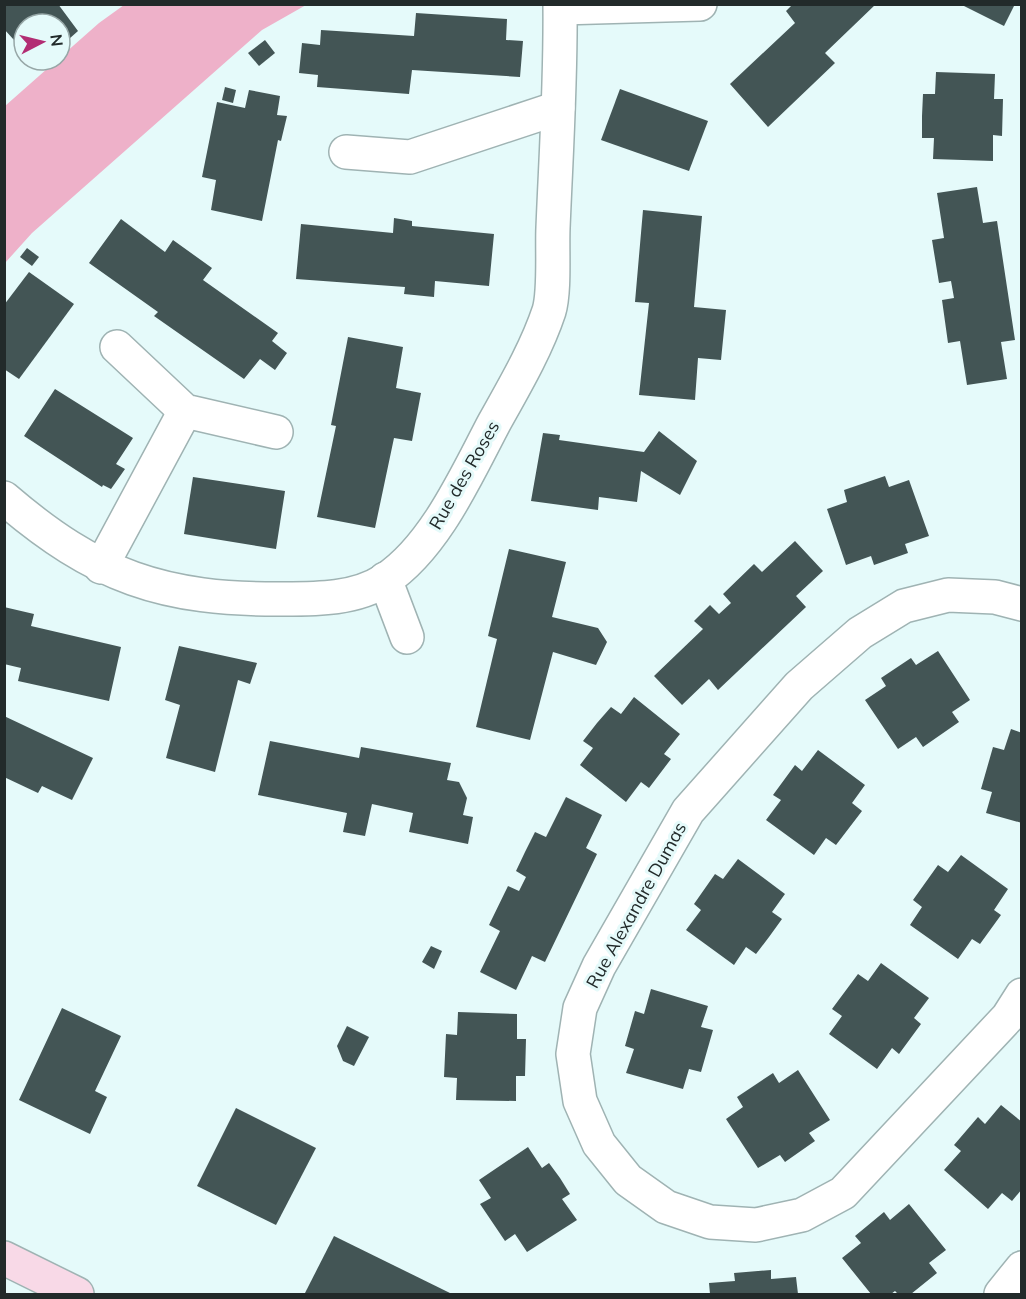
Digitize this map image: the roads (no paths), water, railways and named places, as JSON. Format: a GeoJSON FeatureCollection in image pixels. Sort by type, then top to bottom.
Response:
{"type":"FeatureCollection","features":[{"type":"Feature","properties":{"kind":"street","name":"Rue des Roses"},"geometry":{"type":"LineString","coordinates":[[4,498],[53,538],[100,567],[182,593],[237,600],[349,595],[385,579],[426,541],[454,498],[525,366],[550,309],[560,6],[700,4]]}},
{"type":"Feature","properties":{"kind":"street"},"geometry":{"type":"LineString","coordinates":[[346,152],[410,157],[558,108]]}},
{"type":"Feature","properties":{"kind":"street"},"geometry":{"type":"LineString","coordinates":[[117,347],[185,411],[276,432]]}},
{"type":"Feature","properties":{"kind":"street"},"geometry":{"type":"LineString","coordinates":[[100,567],[185,411]]}},
{"type":"Feature","properties":{"kind":"street"},"geometry":{"type":"LineString","coordinates":[[385,579],[407,637]]}},
{"type":"Feature","properties":{"kind":"street","name":"Rue Alexandre Dumas"},"geometry":{"type":"LineString","coordinates":[[1017,1013],[843,1193],[802,1215],[756,1225],[710,1222],[666,1207],[628,1180],[599,1144],[580,1101],[573,1054],[580,1008],[599,966],[688,811],[799,686],[860,633],[904,606],[948,595],[995,597],[1022,604]]}},
{"type":"Feature","properties":{"kind":"street"},"geometry":{"type":"LineString","coordinates":[[4,1258],[77,1294]]}},
{"type":"Feature","properties":{"kind":"street"},"geometry":{"type":"LineString","coordinates":[[1001,1294],[1022,1268]]}}]}
